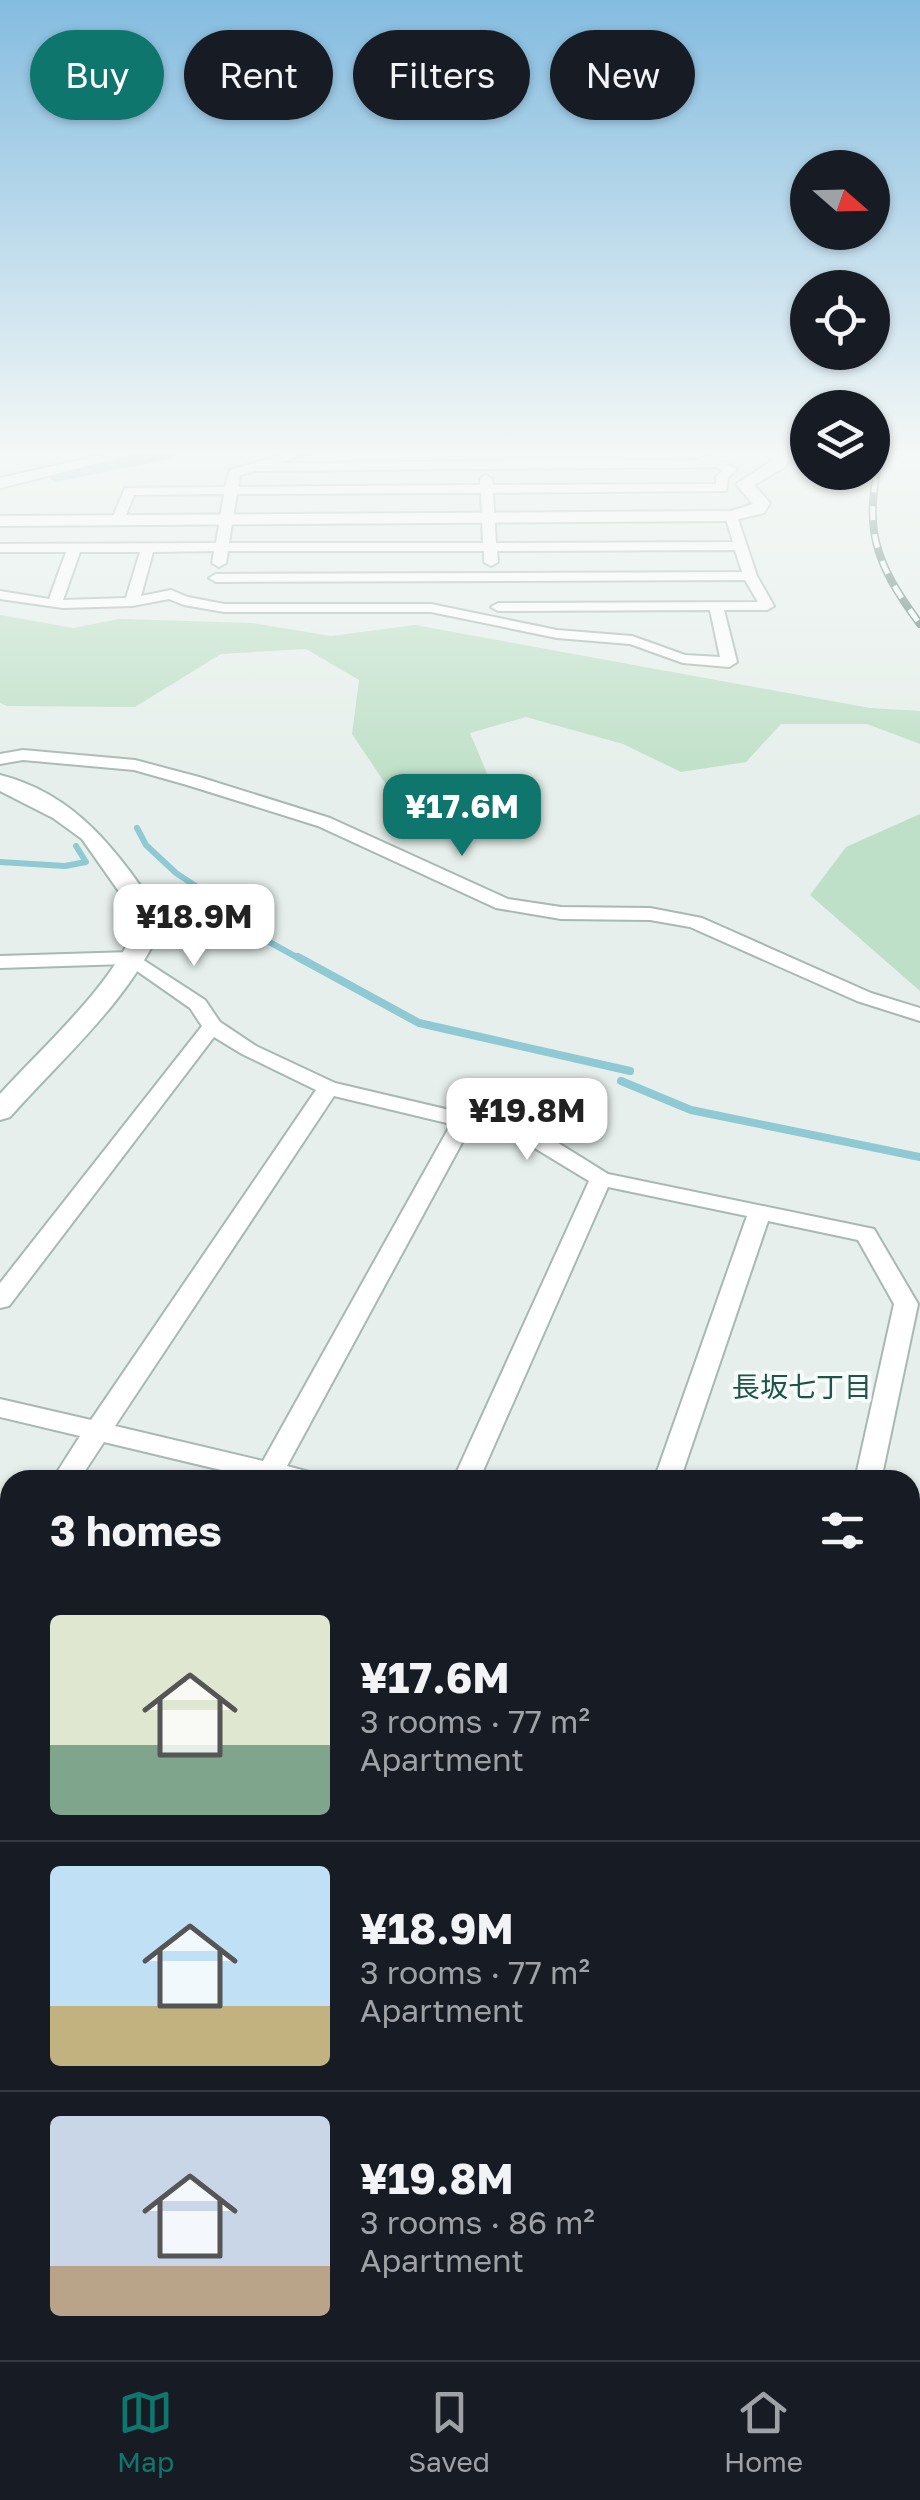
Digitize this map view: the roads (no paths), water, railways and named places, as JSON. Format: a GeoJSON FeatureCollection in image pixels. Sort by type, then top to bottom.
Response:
{"type":"FeatureCollection","features":[{"type":"Feature","properties":{"kind":"street"},"geometry":{"type":"LineString","coordinates":[[55,601],[70,561]]}},
{"type":"Feature","properties":{"kind":"street"},"geometry":{"type":"LineString","coordinates":[[132,602],[144,561]]}},
{"type":"Feature","properties":{"kind":"street"},"geometry":{"type":"LineString","coordinates":[[211,606],[219,561]]}},
{"type":"Feature","properties":{"kind":"street"},"geometry":{"type":"LineString","coordinates":[[490,561],[497,614]]}},
{"type":"Feature","properties":{"kind":"street"},"geometry":{"type":"LineString","coordinates":[[0,596],[132,602],[171,594],[211,606],[415,606],[497,614],[766,606],[744,561]]}},
{"type":"Feature","properties":{"kind":"street"},"geometry":{"type":"LineString","coordinates":[[216,578],[750,576]]}},
{"type":"Feature","properties":{"kind":"street"},"geometry":{"type":"LineString","coordinates":[[497,614],[558,634],[632,640],[683,659],[728,662],[716,607]]}},
{"type":"Feature","properties":{"kind":"street"},"geometry":{"type":"LineString","coordinates":[[0,758],[23,755],[88,760],[135,766],[193,781],[324,822],[503,904],[561,914],[650,914],[695,922],[864,998],[920,1015]]}},
{"type":"Feature","properties":{"kind":"street"},"geometry":{"type":"LineString","coordinates":[[0,782],[61,813],[101,846],[152,920],[150,933],[131,958],[0,1111]]}},
{"type":"Feature","properties":{"kind":"street"},"geometry":{"type":"LineString","coordinates":[[0,962],[131,958],[198,1004],[212,1026],[248,1050],[328,1088],[532,1136],[601,1179],[866,1234],[913,1304],[871,1470]]}},
{"type":"Feature","properties":{"kind":"street"},"geometry":{"type":"LineString","coordinates":[[0,1300],[212,1026]]}},
{"type":"Feature","properties":{"kind":"street"},"geometry":{"type":"LineString","coordinates":[[71,1470],[328,1088]]}},
{"type":"Feature","properties":{"kind":"street"},"geometry":{"type":"LineString","coordinates":[[271,1470],[463,1122]]}},
{"type":"Feature","properties":{"kind":"street"},"geometry":{"type":"LineString","coordinates":[[470,1470],[601,1179]]}},
{"type":"Feature","properties":{"kind":"street"},"geometry":{"type":"LineString","coordinates":[[670,1470],[760,1211]]}},
{"type":"Feature","properties":{"kind":"street"},"geometry":{"type":"LineString","coordinates":[[0,1408],[261,1470]]}},
{"type":"Feature","properties":{"kind":"waterway"},"geometry":{"type":"LineString","coordinates":[[137,828],[146,845],[176,873],[232,910],[262,938],[302,960]]}},
{"type":"Feature","properties":{"kind":"waterway"},"geometry":{"type":"LineString","coordinates":[[0,862],[65,866],[86,862],[76,846]]}},
{"type":"Feature","properties":{"kind":"waterway"},"geometry":{"type":"LineString","coordinates":[[298,957],[419,1023],[630,1071]]}},
{"type":"Feature","properties":{"kind":"waterway"},"geometry":{"type":"LineString","coordinates":[[621,1081],[691,1110],[920,1157]]}},
{"type":"Feature","properties":{"kind":"railway"},"geometry":{"type":"LineString","coordinates":[[882,561],[920,624]]}},
{"type":"Feature","properties":{"kind":"district","name":"長坂七丁目"},"geometry":{"type":"Point","coordinates":[802,1387]}}]}
